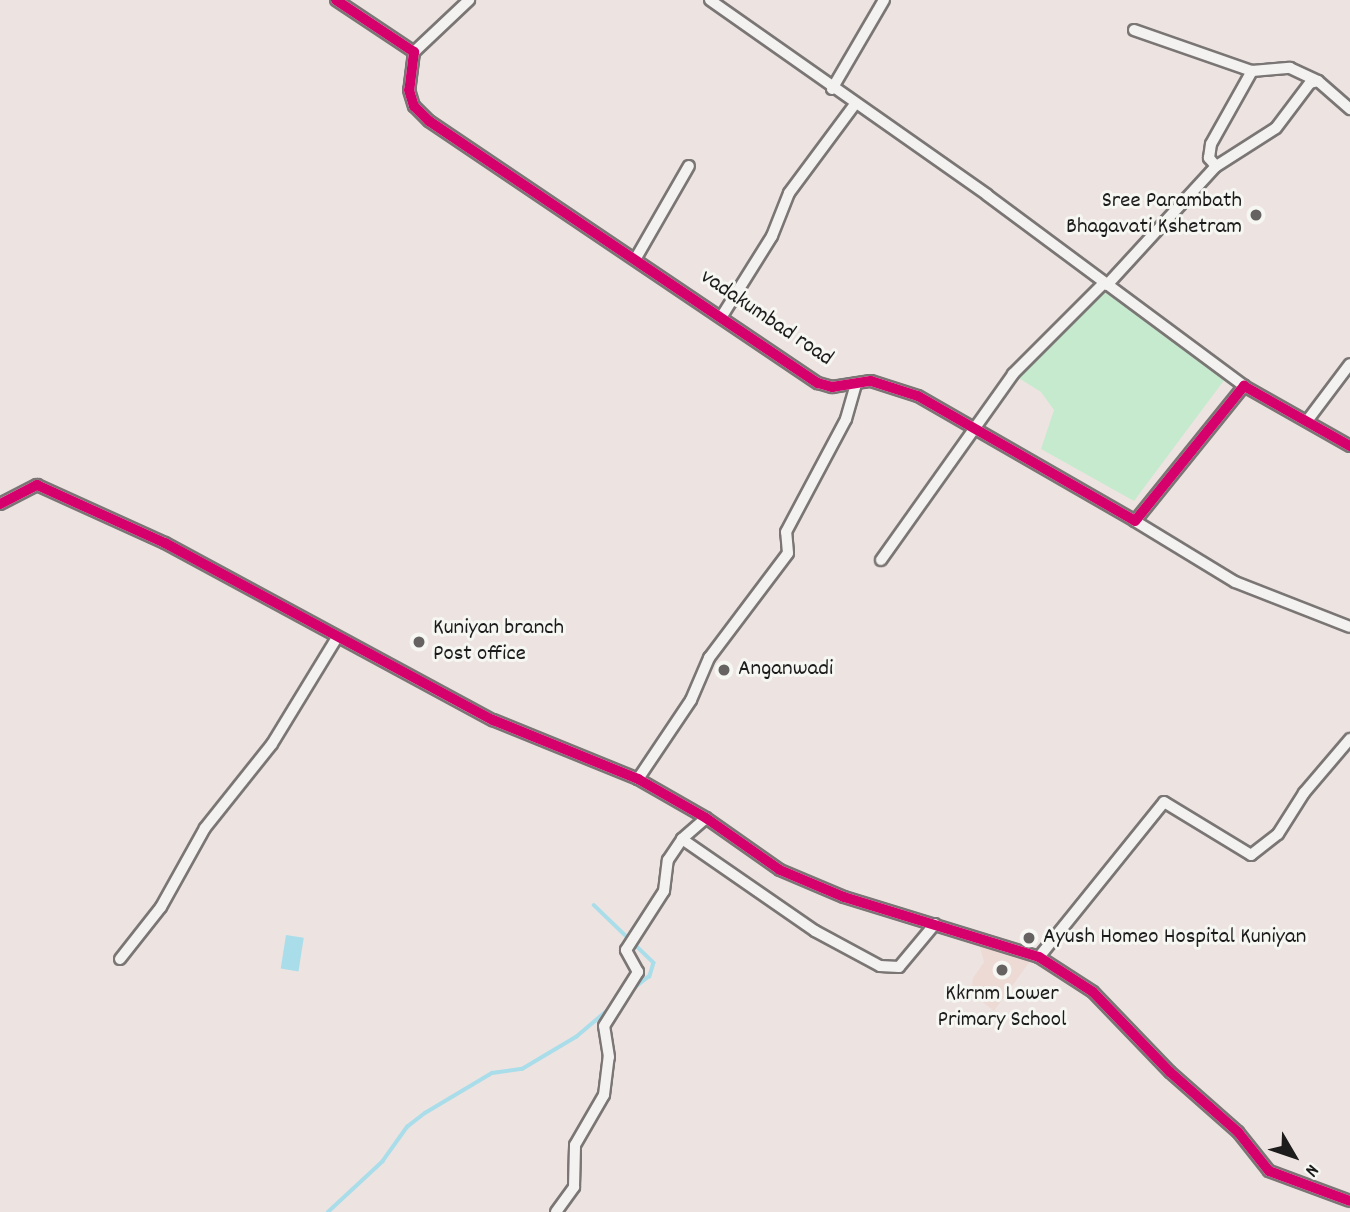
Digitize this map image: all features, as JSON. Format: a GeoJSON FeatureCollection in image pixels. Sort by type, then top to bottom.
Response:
{"type":"FeatureCollection","features":[{"type":"Feature","properties":{"kind":"street"},"geometry":{"type":"LineString","coordinates":[[336,0],[414,52],[469,0]]}},
{"type":"Feature","properties":{"kind":"street"},"geometry":{"type":"LineString","coordinates":[[710,0],[1244,386],[1350,446]]}},
{"type":"Feature","properties":{"kind":"street"},"geometry":{"type":"LineString","coordinates":[[832,89],[884,0]]}},
{"type":"Feature","properties":{"kind":"street"},"geometry":{"type":"LineString","coordinates":[[1133,30],[1252,71],[1290,68],[1318,81],[1350,109]]}},
{"type":"Feature","properties":{"kind":"street","name":"vadakumbad road"},"geometry":{"type":"LineString","coordinates":[[414,52],[410,90],[414,106],[429,121],[818,383],[832,387],[856,383],[890,384],[976,426],[1235,582],[1350,627]]}},
{"type":"Feature","properties":{"kind":"street"},"geometry":{"type":"LineString","coordinates":[[1216,166],[1209,158],[1211,144],[1252,71]]}},
{"type":"Feature","properties":{"kind":"street"},"geometry":{"type":"LineString","coordinates":[[881,560],[1013,374],[1106,284],[1216,166],[1264,139],[1310,83],[1318,81]]}},
{"type":"Feature","properties":{"kind":"street"},"geometry":{"type":"LineString","coordinates":[[722,316],[772,236],[789,193],[855,104]]}},
{"type":"Feature","properties":{"kind":"street"},"geometry":{"type":"LineString","coordinates":[[636,258],[690,166]]}},
{"type":"Feature","properties":{"kind":"street"},"geometry":{"type":"LineString","coordinates":[[1307,421],[1350,364]]}},
{"type":"Feature","properties":{"kind":"street"},"geometry":{"type":"LineString","coordinates":[[638,779],[691,700],[709,659],[788,553],[786,532],[846,419],[856,383]]}},
{"type":"Feature","properties":{"kind":"street"},"geometry":{"type":"LineString","coordinates":[[1135,521],[1244,386]]}},
{"type":"Feature","properties":{"kind":"street"},"geometry":{"type":"LineString","coordinates":[[0,504],[37,485],[165,543],[336,639],[493,720],[638,779],[706,818],[780,870],[844,897],[1039,957],[1093,992],[1170,1072],[1238,1132],[1269,1171],[1350,1201]]}},
{"type":"Feature","properties":{"kind":"street"},"geometry":{"type":"LineString","coordinates":[[120,959],[161,907],[205,828],[272,744],[336,639]]}},
{"type":"Feature","properties":{"kind":"street"},"geometry":{"type":"LineString","coordinates":[[1039,957],[1164,802],[1251,855],[1278,834],[1304,793],[1350,738]]}},
{"type":"Feature","properties":{"kind":"street"},"geometry":{"type":"LineString","coordinates":[[556,1212],[574,1186],[575,1145],[604,1095],[609,1057],[604,1026],[638,972],[626,950],[664,891],[668,860],[682,839],[706,818]]}},
{"type":"Feature","properties":{"kind":"street"},"geometry":{"type":"LineString","coordinates":[[682,839],[815,931],[880,966],[899,967],[936,924]]}},
{"type":"Feature","properties":{"kind":"shaded area","name":"Kkrnm Lower Primary School"},"geometry":{"type":"Polygon","coordinates":[[[978,940],[1031,960],[994,1011],[971,993],[973,978],[984,962],[978,940]]]}},
{"type":"Feature","properties":{"kind":"green space"},"geometry":{"type":"Polygon","coordinates":[[[1102,290],[1225,379],[1134,501],[1041,449],[1054,410],[1041,392],[1017,377],[1102,290]]]}},
{"type":"Feature","properties":{"kind":"water"},"geometry":{"type":"Polygon","coordinates":[[[286,935],[304,938],[298,971],[281,969],[286,935]]]}},
{"type":"Feature","properties":{"kind":"waterway"},"geometry":{"type":"LineString","coordinates":[[594,905],[654,963],[650,976],[631,991]]}},
{"type":"Feature","properties":{"kind":"waterway"},"geometry":{"type":"LineString","coordinates":[[328,1212],[382,1162],[407,1127],[425,1113],[492,1073],[522,1069],[576,1037],[609,1009]]}},
{"type":"Feature","properties":{"kind":"cycle path"},"geometry":{"type":"LineString","coordinates":[[336,0],[414,52],[409,90],[414,106],[429,121],[818,383],[832,387],[871,381],[918,396],[1135,521],[1244,386],[1350,446]]}},
{"type":"Feature","properties":{"kind":"cycle path"},"geometry":{"type":"LineString","coordinates":[[0,504],[37,485],[165,543],[493,720],[638,779],[706,818],[780,870],[844,897],[1039,957],[1093,992],[1170,1072],[1238,1132],[1269,1171],[1350,1201]]}},
{"type":"Feature","properties":{"kind":"place","name":"Sree Parambath Bhagavati Kshetram"},"geometry":{"type":"Point","coordinates":[1256,215]}},
{"type":"Feature","properties":{"kind":"place","name":"Kuniyan branch Post office"},"geometry":{"type":"Point","coordinates":[419,642]}},
{"type":"Feature","properties":{"kind":"place","name":"Anganwadi"},"geometry":{"type":"Point","coordinates":[724,670]}},
{"type":"Feature","properties":{"kind":"place","name":"Ayush Homeo Hospital Kuniyan"},"geometry":{"type":"Point","coordinates":[1029,938]}},
{"type":"Feature","properties":{"kind":"place","name":"Kkrnm Lower Primary School"},"geometry":{"type":"Point","coordinates":[1002,970]}}]}
